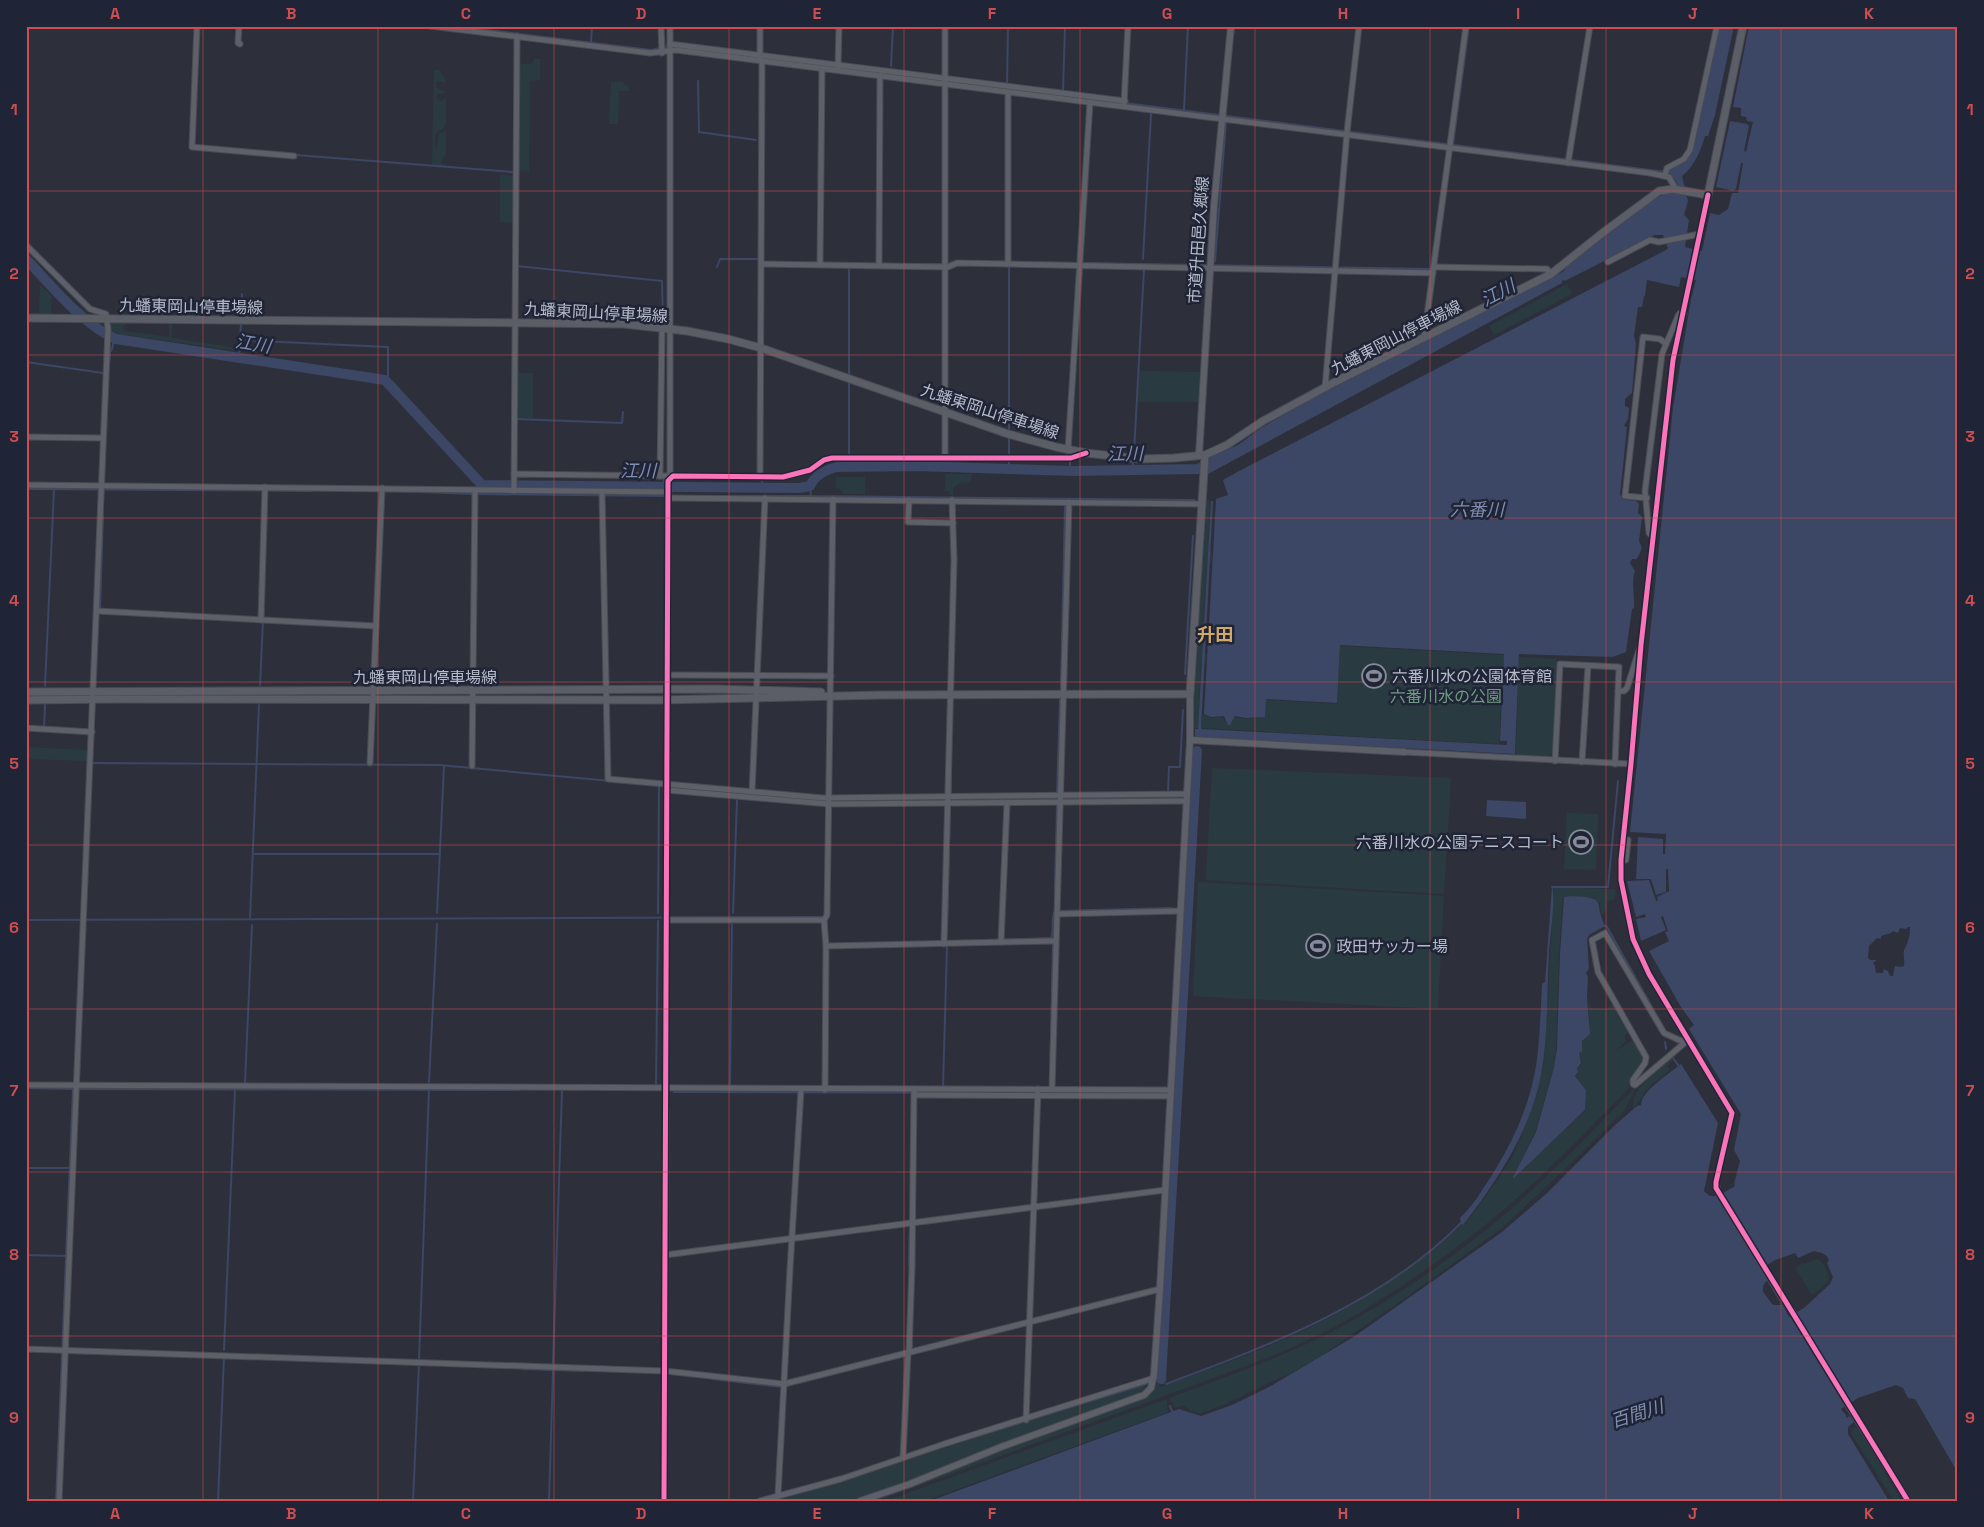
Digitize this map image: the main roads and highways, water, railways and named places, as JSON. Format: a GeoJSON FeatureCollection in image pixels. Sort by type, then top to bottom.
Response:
{"type":"FeatureCollection","features":[{"type":"Feature","properties":{"kind":"main road","name":"九蟠東岡山停車場線"},"geometry":{"type":"LineString","coordinates":[[26,318],[515,322],[616,324],[666,328],[728,339],[761,348],[1023,439],[1068,450],[1086,454],[1140,458],[1203,456],[1227,446],[1262,421],[1325,388],[1551,274],[1652,196],[1663,190],[1675,189],[1708,194],[1743,26]]}},
{"type":"Feature","properties":{"kind":"main road","name":"九蟠東岡山停車場線"},"geometry":{"type":"LineString","coordinates":[[26,700],[94,696],[473,690],[667,690],[757,694],[883,695],[1190,694],[1204,474],[1203,456]]}},
{"type":"Feature","properties":{"kind":"main road","name":"九蟠東岡山停車場線"},"geometry":{"type":"LineString","coordinates":[[26,692],[94,696],[373,700],[667,699],[757,694]]}},
{"type":"Feature","properties":{"kind":"water"},"geometry":{"type":"Polygon","coordinates":[[[1718,26],[1734,26],[1715,115],[1708,136],[1705,136],[1696,158],[1682,176],[1688,201],[1684,215],[1689,220],[1685,247],[1702,251],[1710,213],[1719,215],[1728,209],[1732,193],[1738,193],[1743,163],[1741,163],[1736,189],[1733,191],[1716,187],[1730,121],[1749,126],[1744,151],[1746,152],[1753,122],[1747,121],[1746,117],[1741,116],[1741,108],[1733,107],[1749,26],[1958,26],[1958,1473],[1915,1399],[1908,1398],[1903,1388],[1896,1385],[1858,1398],[1841,1409],[1846,1418],[1850,1416],[1854,1422],[1848,1427],[1848,1434],[1889,1501],[930,1501],[1179,1409],[1201,1416],[1232,1405],[1269,1387],[1355,1336],[1502,1232],[1546,1194],[1615,1125],[1637,1106],[1641,1105],[1642,1100],[1651,1088],[1681,1064],[1718,1123],[1704,1191],[1710,1196],[1718,1196],[1735,1186],[1740,1161],[1734,1150],[1741,1114],[1689,1029],[1694,1025],[1681,1007],[1649,951],[1669,941],[1665,932],[1668,931],[1663,916],[1661,917],[1666,930],[1641,941],[1636,919],[1646,917],[1645,914],[1636,917],[1627,881],[1649,880],[1656,901],[1658,900],[1657,897],[1669,891],[1668,869],[1666,869],[1666,892],[1656,895],[1651,879],[1636,879],[1638,837],[1663,839],[1663,854],[1665,854],[1666,834],[1630,832],[1673,408],[1691,299],[1696,280],[1681,277],[1679,287],[1647,280],[1642,307],[1638,307],[1634,336],[1636,344],[1632,393],[1625,399],[1625,406],[1629,408],[1628,419],[1624,426],[1627,427],[1620,495],[1622,499],[1636,501],[1639,504],[1638,513],[1642,517],[1639,541],[1642,548],[1637,559],[1632,559],[1630,563],[1635,571],[1633,579],[1634,608],[1632,609],[1626,652],[1613,657],[1519,654],[1515,754],[1196,737],[1195,735],[1195,729],[1198,729],[1211,501],[1213,501],[1201,729],[1507,745],[1507,741],[1500,741],[1504,654],[1340,645],[1337,703],[1266,699],[1265,717],[1246,718],[1235,716],[1230,725],[1228,725],[1224,716],[1211,717],[1204,714],[1216,499],[1228,495],[1223,480],[1239,471],[1666,250],[1668,248],[1663,235],[1655,235],[1562,281],[1562,283],[1208,474],[1208,458],[1238,445],[1261,428],[1311,399],[1562,272],[1651,200],[1665,194],[1677,192],[1677,184],[1667,174],[1668,169],[1687,159],[1718,26]],[[1910,927],[1906,929],[1900,928],[1898,933],[1893,931],[1881,936],[1881,939],[1877,938],[1869,946],[1868,958],[1870,960],[1877,960],[1873,963],[1876,973],[1883,973],[1884,969],[1888,971],[1890,976],[1893,976],[1895,966],[1904,966],[1904,950],[1910,934],[1910,927]],[[1814,1251],[1798,1258],[1795,1253],[1775,1260],[1761,1269],[1768,1279],[1763,1286],[1763,1292],[1773,1305],[1783,1305],[1789,1317],[1804,1308],[1830,1284],[1833,1277],[1827,1263],[1829,1261],[1827,1256],[1814,1251]]]}},
{"type":"Feature","properties":{"kind":"water"},"geometry":{"type":"Polygon","coordinates":[[[1487,800],[1526,802],[1526,819],[1486,816],[1487,800]]]}},
{"type":"Feature","properties":{"kind":"water"},"geometry":{"type":"Polygon","coordinates":[[[1552,886],[1553,907],[1549,953],[1546,1036],[1539,1086],[1524,1128],[1514,1149],[1490,1188],[1463,1225],[1460,1218],[1481,1192],[1501,1161],[1516,1131],[1528,1099],[1538,1050],[1542,984],[1545,982],[1552,886]]]}},
{"type":"Feature","properties":{"kind":"water"},"geometry":{"type":"Polygon","coordinates":[[[1572,896],[1596,900],[1605,926],[1589,935],[1587,939],[1589,969],[1586,973],[1588,977],[1587,997],[1590,1034],[1582,1041],[1582,1052],[1579,1053],[1581,1063],[1577,1068],[1578,1072],[1575,1076],[1586,1090],[1585,1110],[1514,1178],[1536,1132],[1554,1067],[1557,1048],[1564,897],[1572,896]]]}},
{"type":"Feature","properties":{"kind":"waterway"},"geometry":{"type":"LineString","coordinates":[[456,26],[651,50],[669,46]]}},
{"type":"Feature","properties":{"kind":"waterway"},"geometry":{"type":"LineString","coordinates":[[591,43],[592,26]]}},
{"type":"Feature","properties":{"kind":"waterway"},"geometry":{"type":"LineString","coordinates":[[891,66],[893,26]]}},
{"type":"Feature","properties":{"kind":"waterway"},"geometry":{"type":"LineString","coordinates":[[1007,85],[1008,26]]}},
{"type":"Feature","properties":{"kind":"waterway"},"geometry":{"type":"LineString","coordinates":[[1063,91],[1065,26]]}},
{"type":"Feature","properties":{"kind":"waterway"},"geometry":{"type":"LineString","coordinates":[[1184,110],[1188,26]]}},
{"type":"Feature","properties":{"kind":"waterway"},"geometry":{"type":"LineString","coordinates":[[1233,36],[1234,26]]}},
{"type":"Feature","properties":{"kind":"waterway"},"geometry":{"type":"LineString","coordinates":[[1453,144],[1469,26]]}},
{"type":"Feature","properties":{"kind":"waterway"},"geometry":{"type":"LineString","coordinates":[[698,81],[699,132],[756,140]]}},
{"type":"Feature","properties":{"kind":"waterway"},"geometry":{"type":"LineString","coordinates":[[1125,103],[1666,172]]}},
{"type":"Feature","properties":{"kind":"waterway"},"geometry":{"type":"LineString","coordinates":[[1143,259],[1151,114]]}},
{"type":"Feature","properties":{"kind":"waterway"},"geometry":{"type":"LineString","coordinates":[[1215,261],[1226,122]]}},
{"type":"Feature","properties":{"kind":"waterway"},"geometry":{"type":"LineString","coordinates":[[296,155],[512,172]]}},
{"type":"Feature","properties":{"kind":"waterway","name":"江川"},"geometry":{"type":"LineString","coordinates":[[26,259],[79,314],[91,324],[116,339],[385,380],[482,485],[799,488],[810,486],[821,474],[837,467],[915,466],[1073,471],[1197,469],[1213,464]]}},
{"type":"Feature","properties":{"kind":"waterway"},"geometry":{"type":"LineString","coordinates":[[717,267],[720,259],[759,259]]}},
{"type":"Feature","properties":{"kind":"waterway"},"geometry":{"type":"LineString","coordinates":[[887,264],[947,264],[957,261]]}},
{"type":"Feature","properties":{"kind":"waterway"},"geometry":{"type":"LineString","coordinates":[[1022,262],[1432,269]]}},
{"type":"Feature","properties":{"kind":"waterway"},"geometry":{"type":"LineString","coordinates":[[517,266],[662,281],[663,324]]}},
{"type":"Feature","properties":{"kind":"waterway"},"geometry":{"type":"LineString","coordinates":[[1009,266],[1009,431]]}},
{"type":"Feature","properties":{"kind":"waterway"},"geometry":{"type":"LineString","coordinates":[[849,267],[849,375]]}},
{"type":"Feature","properties":{"kind":"waterway"},"geometry":{"type":"LineString","coordinates":[[1134,452],[1144,269]]}},
{"type":"Feature","properties":{"kind":"waterway"},"geometry":{"type":"LineString","coordinates":[[241,317],[242,294]]}},
{"type":"Feature","properties":{"kind":"waterway"},"geometry":{"type":"LineString","coordinates":[[240,340],[241,323]]}},
{"type":"Feature","properties":{"kind":"waterway"},"geometry":{"type":"LineString","coordinates":[[108,377],[110,352],[114,338]]}},
{"type":"Feature","properties":{"kind":"waterway"},"geometry":{"type":"LineString","coordinates":[[239,358],[240,340],[388,347],[388,383]]}},
{"type":"Feature","properties":{"kind":"waterway"},"geometry":{"type":"LineString","coordinates":[[26,362],[103,373]]}},
{"type":"Feature","properties":{"kind":"waterway"},"geometry":{"type":"LineString","coordinates":[[849,381],[849,456]]}},
{"type":"Feature","properties":{"kind":"waterway"},"geometry":{"type":"LineString","coordinates":[[516,419],[622,423],[623,412]]}},
{"type":"Feature","properties":{"kind":"waterway"},"geometry":{"type":"LineString","coordinates":[[1009,438],[1009,456]]}},
{"type":"Feature","properties":{"kind":"waterway","name":"江川"},"geometry":{"type":"LineString","coordinates":[[849,461],[849,467]]}},
{"type":"Feature","properties":{"kind":"waterway"},"geometry":{"type":"LineString","coordinates":[[1070,461],[1070,471]]}},
{"type":"Feature","properties":{"kind":"waterway","name":"江川"},"geometry":{"type":"LineString","coordinates":[[948,462],[948,467]]}},
{"type":"Feature","properties":{"kind":"waterway","name":"江川"},"geometry":{"type":"LineString","coordinates":[[1009,462],[1009,469]]}},
{"type":"Feature","properties":{"kind":"waterway"},"geometry":{"type":"LineString","coordinates":[[1133,462],[1133,470]]}},
{"type":"Feature","properties":{"kind":"waterway"},"geometry":{"type":"LineString","coordinates":[[516,477],[526,477]]}},
{"type":"Feature","properties":{"kind":"waterway"},"geometry":{"type":"LineString","coordinates":[[663,478],[666,486]]}},
{"type":"Feature","properties":{"kind":"waterway"},"geometry":{"type":"LineString","coordinates":[[762,479],[762,488]]}},
{"type":"Feature","properties":{"kind":"waterway"},"geometry":{"type":"LineString","coordinates":[[810,486],[811,496],[1194,500],[1193,502]]}},
{"type":"Feature","properties":{"kind":"waterway"},"geometry":{"type":"LineString","coordinates":[[26,489],[311,491]]}},
{"type":"Feature","properties":{"kind":"waterway"},"geometry":{"type":"LineString","coordinates":[[45,686],[54,489]]}},
{"type":"Feature","properties":{"kind":"waterway"},"geometry":{"type":"LineString","coordinates":[[266,540],[267,490]]}},
{"type":"Feature","properties":{"kind":"waterway"},"geometry":{"type":"LineString","coordinates":[[394,491],[473,494],[664,496]]}},
{"type":"Feature","properties":{"kind":"waterway"},"geometry":{"type":"LineString","coordinates":[[698,496],[810,496]]}},
{"type":"Feature","properties":{"kind":"waterway"},"geometry":{"type":"LineString","coordinates":[[670,664],[671,499]]}},
{"type":"Feature","properties":{"kind":"waterway"},"geometry":{"type":"LineString","coordinates":[[955,504],[955,530]]}},
{"type":"Feature","properties":{"kind":"waterway"},"geometry":{"type":"LineString","coordinates":[[1061,687],[1065,505]]}},
{"type":"Feature","properties":{"kind":"waterway"},"geometry":{"type":"LineString","coordinates":[[100,609],[103,515]]}},
{"type":"Feature","properties":{"kind":"waterway"},"geometry":{"type":"LineString","coordinates":[[1185,674],[1193,536]]}},
{"type":"Feature","properties":{"kind":"waterway"},"geometry":{"type":"LineString","coordinates":[[260,685],[263,620]]}},
{"type":"Feature","properties":{"kind":"waterway"},"geometry":{"type":"LineString","coordinates":[[1057,794],[1060,700]]}},
{"type":"Feature","properties":{"kind":"waterway"},"geometry":{"type":"LineString","coordinates":[[44,728],[45,705]]}},
{"type":"Feature","properties":{"kind":"waterway"},"geometry":{"type":"LineString","coordinates":[[250,918],[259,705]]}},
{"type":"Feature","properties":{"kind":"waterway"},"geometry":{"type":"LineString","coordinates":[[1168,792],[1169,767],[1180,767],[1183,710]]}},
{"type":"Feature","properties":{"kind":"waterway"},"geometry":{"type":"LineString","coordinates":[[1161,1379],[1197,751]]}},
{"type":"Feature","properties":{"kind":"waterway"},"geometry":{"type":"LineString","coordinates":[[93,763],[439,765],[827,801],[1177,798]]}},
{"type":"Feature","properties":{"kind":"waterway"},"geometry":{"type":"LineString","coordinates":[[437,913],[444,766]]}},
{"type":"Feature","properties":{"kind":"waterway"},"geometry":{"type":"LineString","coordinates":[[951,771],[951,793]]}},
{"type":"Feature","properties":{"kind":"waterway"},"geometry":{"type":"LineString","coordinates":[[1552,887],[1608,887],[1618,781]]}},
{"type":"Feature","properties":{"kind":"waterway"},"geometry":{"type":"LineString","coordinates":[[658,913],[659,787]]}},
{"type":"Feature","properties":{"kind":"waterway"},"geometry":{"type":"LineString","coordinates":[[733,913],[737,800]]}},
{"type":"Feature","properties":{"kind":"waterway"},"geometry":{"type":"LineString","coordinates":[[947,934],[950,805]]}},
{"type":"Feature","properties":{"kind":"waterway"},"geometry":{"type":"LineString","coordinates":[[1055,889],[1057,806]]}},
{"type":"Feature","properties":{"kind":"waterway"},"geometry":{"type":"LineString","coordinates":[[253,854],[440,854]]}},
{"type":"Feature","properties":{"kind":"waterway"},"geometry":{"type":"LineString","coordinates":[[959,941],[1051,938],[1055,911],[1171,908]]}},
{"type":"Feature","properties":{"kind":"waterway"},"geometry":{"type":"LineString","coordinates":[[26,920],[822,917],[827,919],[827,933]]}},
{"type":"Feature","properties":{"kind":"waterway"},"geometry":{"type":"LineString","coordinates":[[656,1084],[658,921]]}},
{"type":"Feature","properties":{"kind":"waterway"},"geometry":{"type":"LineString","coordinates":[[730,1084],[732,923]]}},
{"type":"Feature","properties":{"kind":"waterway"},"geometry":{"type":"LineString","coordinates":[[429,1082],[437,924]]}},
{"type":"Feature","properties":{"kind":"waterway"},"geometry":{"type":"LineString","coordinates":[[245,1082],[252,925]]}},
{"type":"Feature","properties":{"kind":"waterway"},"geometry":{"type":"LineString","coordinates":[[1603,925],[1607,927],[1666,1032]]}},
{"type":"Feature","properties":{"kind":"waterway"},"geometry":{"type":"LineString","coordinates":[[1050,1086],[1053,943]]}},
{"type":"Feature","properties":{"kind":"waterway"},"geometry":{"type":"LineString","coordinates":[[943,1087],[947,946]]}},
{"type":"Feature","properties":{"kind":"waterway"},"geometry":{"type":"LineString","coordinates":[[1665,1042],[1666,1049]]}},
{"type":"Feature","properties":{"kind":"waterway"},"geometry":{"type":"LineString","coordinates":[[1673,1058],[1679,1066]]}},
{"type":"Feature","properties":{"kind":"waterway"},"geometry":{"type":"LineString","coordinates":[[26,1088],[74,1089]]}},
{"type":"Feature","properties":{"kind":"waterway"},"geometry":{"type":"LineString","coordinates":[[56,1501],[73,1089]]}},
{"type":"Feature","properties":{"kind":"waterway"},"geometry":{"type":"LineString","coordinates":[[79,1089],[519,1090]]}},
{"type":"Feature","properties":{"kind":"waterway"},"geometry":{"type":"LineString","coordinates":[[224,1350],[235,1090]]}},
{"type":"Feature","properties":{"kind":"waterway"},"geometry":{"type":"LineString","coordinates":[[419,1360],[429,1090]]}},
{"type":"Feature","properties":{"kind":"waterway"},"geometry":{"type":"LineString","coordinates":[[553,1365],[562,1090]]}},
{"type":"Feature","properties":{"kind":"waterway"},"geometry":{"type":"LineString","coordinates":[[674,1092],[1161,1093]]}},
{"type":"Feature","properties":{"kind":"waterway"},"geometry":{"type":"LineString","coordinates":[[667,1501],[669,1107]]}},
{"type":"Feature","properties":{"kind":"waterway"},"geometry":{"type":"LineString","coordinates":[[26,1168],[69,1168]]}},
{"type":"Feature","properties":{"kind":"waterway"},"geometry":{"type":"LineString","coordinates":[[1166,1384],[1284,1337],[1360,1299],[1396,1277],[1430,1252],[1461,1223]]}},
{"type":"Feature","properties":{"kind":"waterway"},"geometry":{"type":"LineString","coordinates":[[910,1225],[909,1265],[912,1264]]}},
{"type":"Feature","properties":{"kind":"waterway"},"geometry":{"type":"LineString","coordinates":[[26,1255],[66,1256]]}},
{"type":"Feature","properties":{"kind":"waterway"},"geometry":{"type":"LineString","coordinates":[[712,1379],[782,1387],[1082,1311]]}},
{"type":"Feature","properties":{"kind":"waterway"},"geometry":{"type":"LineString","coordinates":[[912,1327],[912,1350]]}},
{"type":"Feature","properties":{"kind":"waterway"},"geometry":{"type":"LineString","coordinates":[[68,1353],[140,1355]]}},
{"type":"Feature","properties":{"kind":"waterway"},"geometry":{"type":"LineString","coordinates":[[218,1501],[224,1357]]}},
{"type":"Feature","properties":{"kind":"waterway"},"geometry":{"type":"LineString","coordinates":[[413,1501],[419,1364]]}},
{"type":"Feature","properties":{"kind":"waterway"},"geometry":{"type":"LineString","coordinates":[[522,1369],[583,1371]]}},
{"type":"Feature","properties":{"kind":"waterway"},"geometry":{"type":"LineString","coordinates":[[549,1501],[553,1371]]}},
{"type":"Feature","properties":{"kind":"waterway"},"geometry":{"type":"LineString","coordinates":[[1160,1379],[1163,1383]]}},
{"type":"Feature","properties":{"kind":"waterway"},"geometry":{"type":"LineString","coordinates":[[948,1445],[1146,1384]]}},
{"type":"Feature","properties":{"kind":"waterway"},"geometry":{"type":"LineString","coordinates":[[1170,1406],[1173,1413]]}},
{"type":"Feature","properties":{"kind":"place","name":"六番川水の公園体育館"},"geometry":{"type":"Point","coordinates":[1374,676]}},
{"type":"Feature","properties":{"kind":"place","name":"六番川水の公園テニスコート"},"geometry":{"type":"Point","coordinates":[1581,842]}},
{"type":"Feature","properties":{"kind":"place","name":"政田サッカー場"},"geometry":{"type":"Point","coordinates":[1318,946]}},
{"type":"Feature","properties":{"kind":"district","name":"升田"},"geometry":{"type":"Point","coordinates":[1215,635]}},
{"type":"Feature","properties":{"kind":"water label","name":"六番川"},"geometry":{"type":"Point","coordinates":[1477,510]}},
{"type":"Feature","properties":{"kind":"water label","name":"百間川"},"geometry":{"type":"Point","coordinates":[1637,1414]}},
{"type":"Feature","properties":{"kind":"park label","name":"六番川水の公園"},"geometry":{"type":"Point","coordinates":[1446,696]}}]}
